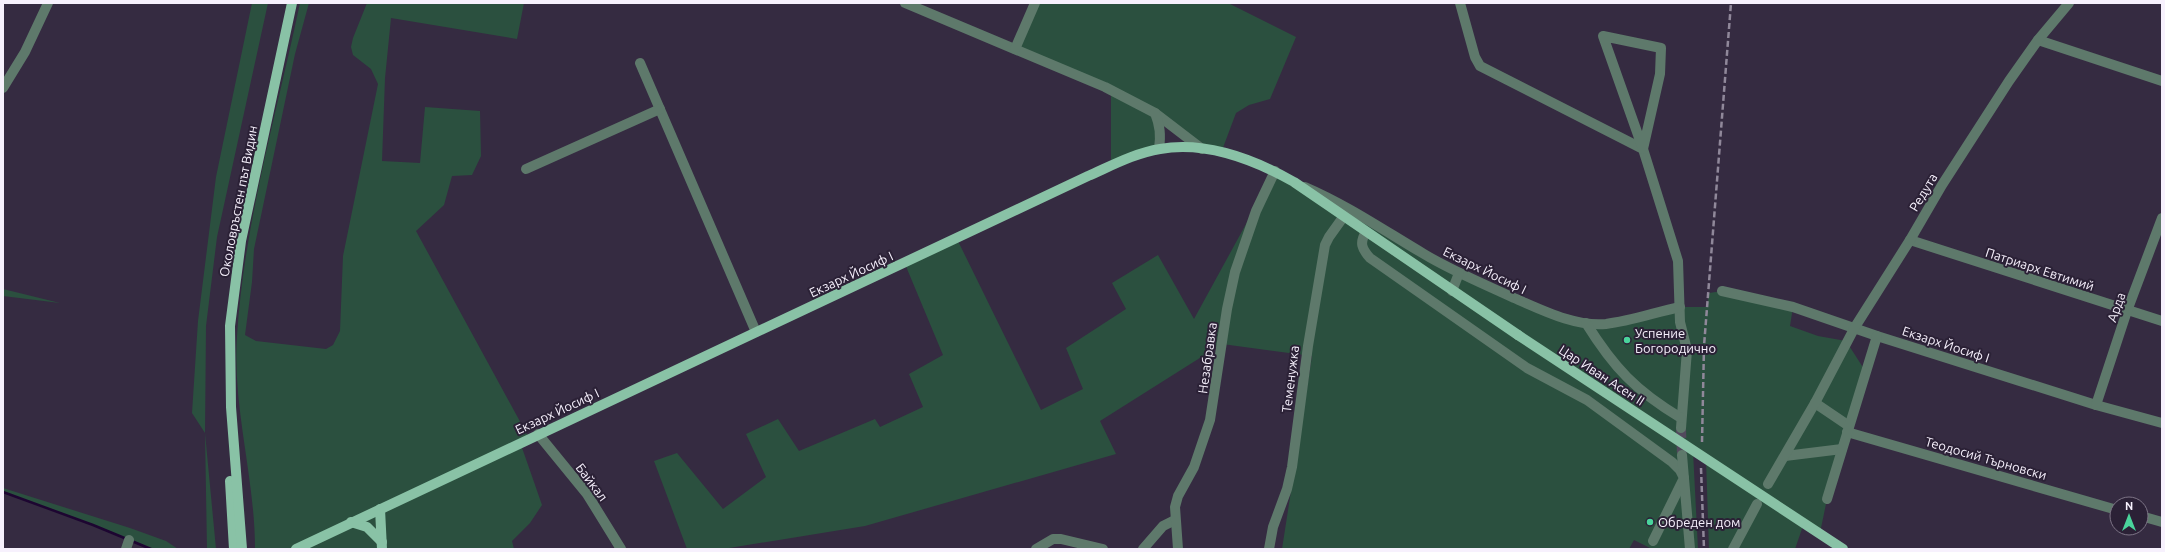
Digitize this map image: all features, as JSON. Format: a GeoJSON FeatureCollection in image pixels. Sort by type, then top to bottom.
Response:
{"type":"FeatureCollection","features":[{"type":"Feature","properties":{"kind":"main road","name":"Околовръстен път Видин"},"geometry":{"type":"LineString","coordinates":[[242,549],[231,407],[230,326],[241,241],[292,3]]}},
{"type":"Feature","properties":{"kind":"main road","name":"Екзарх Йосиф I"},"geometry":{"type":"LineString","coordinates":[[296,549],[538,434],[905,264],[1088,176],[1133,157],[1159,149],[1188,147],[1238,157],[1274,171],[1294,182],[1346,218]]}},
{"type":"Feature","properties":{"kind":"main road","name":"Цар Иван Асен II"},"geometry":{"type":"LineString","coordinates":[[1346,218],[1518,335],[1843,549]]}},
{"type":"Feature","properties":{"kind":"main road"},"geometry":{"type":"LineString","coordinates":[[231,407],[227,444],[234,549]]}},
{"type":"Feature","properties":{"kind":"main road"},"geometry":{"type":"LineString","coordinates":[[235,469],[241,484],[247,549]]}},
{"type":"Feature","properties":{"kind":"main road"},"geometry":{"type":"LineString","coordinates":[[380,509],[382,546]]}},
{"type":"Feature","properties":{"kind":"main road"},"geometry":{"type":"LineString","coordinates":[[351,522],[367,527],[382,546]]}},
{"type":"Feature","properties":{"kind":"street"},"geometry":{"type":"LineString","coordinates":[[3,88],[25,52],[48,3]]}},
{"type":"Feature","properties":{"kind":"street"},"geometry":{"type":"LineString","coordinates":[[905,3],[1105,87],[1155,113],[1202,149]]}},
{"type":"Feature","properties":{"kind":"street"},"geometry":{"type":"LineString","coordinates":[[1015,49],[1036,3]]}},
{"type":"Feature","properties":{"kind":"street"},"geometry":{"type":"LineString","coordinates":[[1460,3],[1475,57],[1480,66],[1642,149]]}},
{"type":"Feature","properties":{"kind":"street","name":"Редута"},"geometry":{"type":"LineString","coordinates":[[1768,484],[1815,403],[1854,327],[1910,240],[1942,185],[2009,81],[2038,40],[2069,3]]}},
{"type":"Feature","properties":{"kind":"street"},"geometry":{"type":"LineString","coordinates":[[1586,323],[1606,354],[1638,390],[1681,423],[1686,350],[1680,322],[1678,261],[1642,149],[1603,36],[1661,48],[1660,74],[1642,149]]}},
{"type":"Feature","properties":{"kind":"street"},"geometry":{"type":"LineString","coordinates":[[2038,40],[2162,81]]}},
{"type":"Feature","properties":{"kind":"street"},"geometry":{"type":"LineString","coordinates":[[640,63],[756,332]]}},
{"type":"Feature","properties":{"kind":"street"},"geometry":{"type":"LineString","coordinates":[[526,170],[660,109]]}},
{"type":"Feature","properties":{"kind":"street"},"geometry":{"type":"LineString","coordinates":[[1155,113],[1160,124],[1161,136],[1159,149]]}},
{"type":"Feature","properties":{"kind":"street","name":"Незабравка"},"geometry":{"type":"LineString","coordinates":[[1178,549],[1175,507],[1178,496],[1194,467],[1210,420],[1227,309],[1235,272],[1256,211],[1274,171]]}},
{"type":"Feature","properties":{"kind":"street","name":"Екзарх Йосиф I"},"geometry":{"type":"LineString","coordinates":[[1294,182],[1326,196],[1425,255],[1459,273],[1538,309],[1586,323],[1606,324],[1680,307]]}},
{"type":"Feature","properties":{"kind":"street","name":"Теменужка"},"geometry":{"type":"LineString","coordinates":[[1269,549],[1273,527],[1287,489],[1292,467],[1308,346],[1325,245],[1329,237],[1346,218]]}},
{"type":"Feature","properties":{"kind":"street","name":"Арда"},"geometry":{"type":"LineString","coordinates":[[2096,405],[2127,311],[2159,236],[2162,218]]}},
{"type":"Feature","properties":{"kind":"street"},"geometry":{"type":"LineString","coordinates":[[1366,232],[1362,244],[1363,250],[1370,258],[1527,368],[1587,400],[1672,462],[1680,470],[1684,478]]}},
{"type":"Feature","properties":{"kind":"street","name":"Патриарх Евтимий"},"geometry":{"type":"LineString","coordinates":[[1910,240],[2162,321]]}},
{"type":"Feature","properties":{"kind":"street"},"geometry":{"type":"LineString","coordinates":[[1452,290],[1459,273]]}},
{"type":"Feature","properties":{"kind":"street","name":"Екзарх Йосиф I"},"geometry":{"type":"LineString","coordinates":[[1722,291],[1793,307],[1877,336],[2096,405],[2162,423]]}},
{"type":"Feature","properties":{"kind":"street"},"geometry":{"type":"LineString","coordinates":[[1827,499],[1877,336]]}},
{"type":"Feature","properties":{"kind":"street","name":"Теодосий Търновски"},"geometry":{"type":"LineString","coordinates":[[1815,403],[1848,429],[2109,508]]}},
{"type":"Feature","properties":{"kind":"street","name":"Байкал"},"geometry":{"type":"LineString","coordinates":[[538,434],[587,494],[621,549]]}},
{"type":"Feature","properties":{"kind":"street"},"geometry":{"type":"LineString","coordinates":[[1785,456],[1842,449]]}},
{"type":"Feature","properties":{"kind":"street"},"geometry":{"type":"LineString","coordinates":[[1682,455],[1690,549]]}},
{"type":"Feature","properties":{"kind":"street"},"geometry":{"type":"LineString","coordinates":[[1653,541],[1684,478]]}},
{"type":"Feature","properties":{"kind":"street"},"geometry":{"type":"LineString","coordinates":[[1733,549],[1757,504]]}},
{"type":"Feature","properties":{"kind":"street"},"geometry":{"type":"LineString","coordinates":[[2149,518],[2162,522]]}},
{"type":"Feature","properties":{"kind":"street"},"geometry":{"type":"LineString","coordinates":[[1142,549],[1163,526],[1175,520]]}},
{"type":"Feature","properties":{"kind":"street"},"geometry":{"type":"LineString","coordinates":[[1039,548],[1053,539],[1061,538],[1103,549]]}},
{"type":"Feature","properties":{"kind":"green space"},"geometry":{"type":"Polygon","coordinates":[[[252,3],[268,3],[217,237],[206,326],[205,433],[192,413],[198,321],[216,177],[252,3]]]}},
{"type":"Feature","properties":{"kind":"green space"},"geometry":{"type":"Polygon","coordinates":[[[300,3],[309,3],[295,54],[254,249],[252,282],[245,335],[256,341],[326,349],[333,345],[340,331],[343,256],[378,84],[371,69],[353,55],[351,47],[367,3],[524,3],[517,39],[391,18],[385,78],[382,161],[420,163],[425,107],[480,111],[481,156],[472,175],[452,176],[444,205],[416,231],[529,438],[520,442],[542,505],[530,523],[512,541],[514,549],[255,549],[251,495],[240,416],[236,363],[237,336],[241,294],[254,210],[262,168],[300,3]]]}},
{"type":"Feature","properties":{"kind":"green space"},"geometry":{"type":"Polygon","coordinates":[[[1036,3],[1228,3],[1296,37],[1270,99],[1249,105],[1236,113],[1221,153],[1202,149],[1155,114],[1159,149],[1111,166],[1111,90],[1015,49],[1036,3]]]}},
{"type":"Feature","properties":{"kind":"green space"},"geometry":{"type":"Polygon","coordinates":[[[1275,171],[1459,273],[1586,323],[1680,307],[1707,307],[1709,293],[1722,291],[1793,307],[1790,326],[1818,336],[1846,341],[1866,372],[1827,499],[1820,533],[1804,523],[1795,549],[1709,549],[1706,459],[1693,451],[1698,549],[1652,549],[1634,540],[1629,549],[1282,549],[1312,356],[1222,344],[1100,421],[1116,454],[865,526],[723,549],[687,549],[654,461],[677,453],[723,509],[766,477],[746,434],[778,419],[799,451],[875,419],[880,427],[923,407],[909,374],[943,355],[905,264],[957,239],[1041,410],[1083,389],[1066,348],[1126,309],[1112,283],[1158,255],[1194,319],[1275,171]]]}},
{"type":"Feature","properties":{"kind":"green space"},"geometry":{"type":"Polygon","coordinates":[[[3,289],[60,303],[3,296],[3,289]]]}},
{"type":"Feature","properties":{"kind":"green space"},"geometry":{"type":"Polygon","coordinates":[[[205,433],[216,549],[207,549],[205,433]]]}},
{"type":"Feature","properties":{"kind":"green space"},"geometry":{"type":"Polygon","coordinates":[[[3,488],[130,528],[166,541],[178,549],[151,549],[93,525],[3,492],[3,488]]]}},
{"type":"Feature","properties":{"kind":"waterway"},"geometry":{"type":"LineString","coordinates":[[3,492],[93,525],[151,549]]}},
{"type":"Feature","properties":{"kind":"tunnel"},"geometry":{"type":"LineString","coordinates":[[1681,428],[1682,455]]}},
{"type":"Feature","properties":{"kind":"railway"},"geometry":{"type":"LineString","coordinates":[[1702,442],[1704,346],[1731,3]]}},
{"type":"Feature","properties":{"kind":"railway"},"geometry":{"type":"LineString","coordinates":[[1701,468],[1704,549]]}},
{"type":"Feature","properties":{"kind":"place","name":"Успение Богородично"},"geometry":{"type":"Point","coordinates":[1627,340]}},
{"type":"Feature","properties":{"kind":"place","name":"Обреден дом"},"geometry":{"type":"Point","coordinates":[1650,522]}}]}
